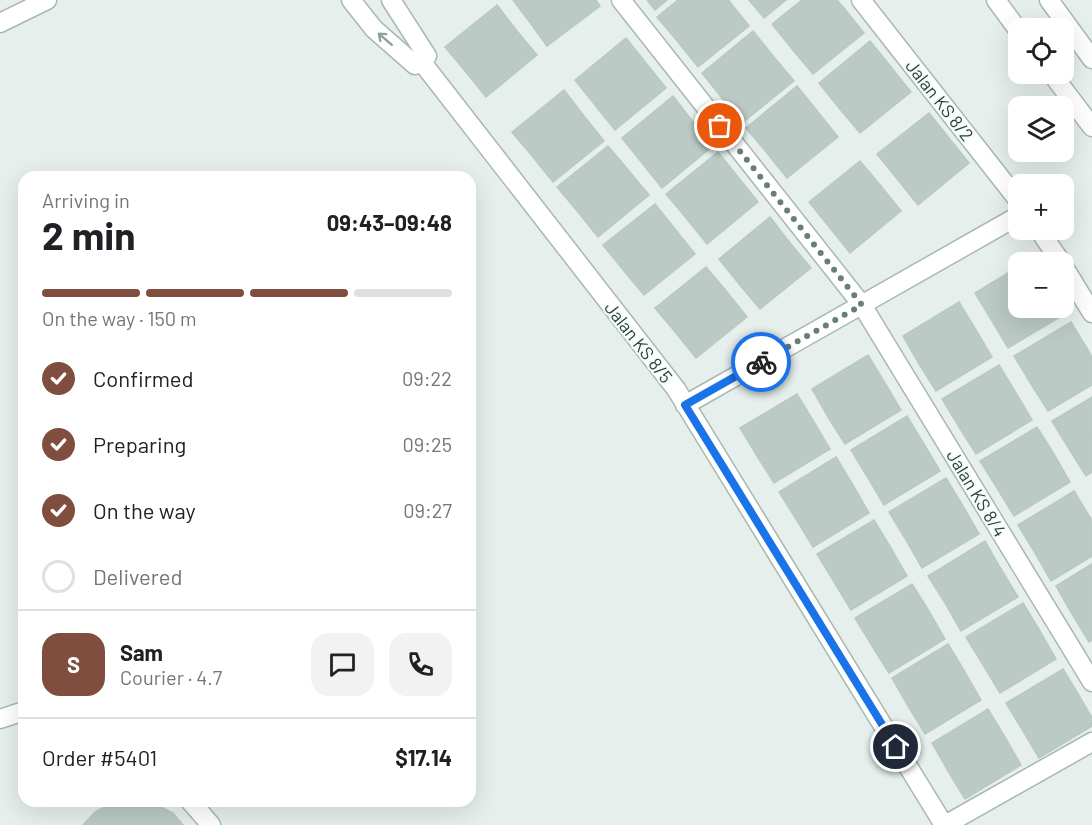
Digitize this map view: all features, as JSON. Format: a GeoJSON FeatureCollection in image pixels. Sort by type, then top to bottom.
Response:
{"type":"FeatureCollection","features":[{"type":"Feature","properties":{"kind":"street"},"geometry":{"type":"LineString","coordinates":[[0,23],[47,0]]}},
{"type":"Feature","properties":{"kind":"street"},"geometry":{"type":"LineString","coordinates":[[351,0],[374,29],[415,65],[427,56],[391,0]]}},
{"type":"Feature","properties":{"kind":"street","name":"Jalan KS 8/4"},"geometry":{"type":"LineString","coordinates":[[621,0],[862,305],[1092,682]]}},
{"type":"Feature","properties":{"kind":"street","name":"Jalan KS 8/2"},"geometry":{"type":"LineString","coordinates":[[861,0],[1008,187]]}},
{"type":"Feature","properties":{"kind":"street"},"geometry":{"type":"LineString","coordinates":[[996,0],[1009,18]]}},
{"type":"Feature","properties":{"kind":"street"},"geometry":{"type":"LineString","coordinates":[[1049,0],[1092,59]]}},
{"type":"Feature","properties":{"kind":"street","name":"Jalan KS 8/5"},"geometry":{"type":"LineString","coordinates":[[421,61],[676,389],[945,825]]}},
{"type":"Feature","properties":{"kind":"street"},"geometry":{"type":"LineString","coordinates":[[1060,84],[1092,126]]}},
{"type":"Feature","properties":{"kind":"street"},"geometry":{"type":"LineString","coordinates":[[685,405],[1008,222]]}},
{"type":"Feature","properties":{"kind":"street"},"geometry":{"type":"LineString","coordinates":[[1074,283],[1092,313]]}},
{"type":"Feature","properties":{"kind":"street"},"geometry":{"type":"LineString","coordinates":[[0,720],[18,713]]}},
{"type":"Feature","properties":{"kind":"street"},"geometry":{"type":"LineString","coordinates":[[945,825],[1092,742]]}},
{"type":"Feature","properties":{"kind":"street"},"geometry":{"type":"LineString","coordinates":[[195,807],[211,825]]}},
{"type":"Feature","properties":{"kind":"building"},"geometry":{"type":"Polygon","coordinates":[[[513,0],[555,0],[528,20],[513,0]]]}},
{"type":"Feature","properties":{"kind":"building"},"geometry":{"type":"Polygon","coordinates":[[[555,0],[596,0],[600,6],[547,46],[528,20],[555,0]]]}},
{"type":"Feature","properties":{"kind":"building"},"geometry":{"type":"Polygon","coordinates":[[[647,0],[667,0],[655,10],[647,0]]]}},
{"type":"Feature","properties":{"kind":"building"},"geometry":{"type":"Polygon","coordinates":[[[678,0],[729,1],[678,42],[657,17],[678,0]]]}},
{"type":"Feature","properties":{"kind":"building"},"geometry":{"type":"Polygon","coordinates":[[[749,0],[786,0],[764,18],[749,0]]]}},
{"type":"Feature","properties":{"kind":"building"},"geometry":{"type":"Polygon","coordinates":[[[802,0],[837,0],[844,8],[792,49],[772,24],[802,0]]]}},
{"type":"Feature","properties":{"kind":"building"},"geometry":{"type":"Polygon","coordinates":[[[729,1],[749,26],[698,67],[678,42],[729,1]]]}},
{"type":"Feature","properties":{"kind":"building"},"geometry":{"type":"Polygon","coordinates":[[[497,5],[517,31],[466,72],[445,47],[497,5]]]}},
{"type":"Feature","properties":{"kind":"building"},"geometry":{"type":"Polygon","coordinates":[[[844,8],[864,33],[813,74],[792,49],[844,8]]]}},
{"type":"Feature","properties":{"kind":"building"},"geometry":{"type":"Polygon","coordinates":[[[517,31],[537,55],[486,97],[466,72],[517,31]]]}},
{"type":"Feature","properties":{"kind":"building"},"geometry":{"type":"Polygon","coordinates":[[[753,31],[773,56],[722,98],[702,73],[753,31]]]}},
{"type":"Feature","properties":{"kind":"building"},"geometry":{"type":"Polygon","coordinates":[[[626,38],[646,63],[595,105],[575,80],[626,38]]]}},
{"type":"Feature","properties":{"kind":"building"},"geometry":{"type":"Polygon","coordinates":[[[870,41],[891,67],[839,108],[819,83],[870,41]]]}},
{"type":"Feature","properties":{"kind":"building"},"geometry":{"type":"Polygon","coordinates":[[[773,56],[794,81],[742,123],[722,98],[773,56]]]}},
{"type":"Feature","properties":{"kind":"building"},"geometry":{"type":"Polygon","coordinates":[[[646,63],[666,88],[615,130],[595,105],[646,63]]]}},
{"type":"Feature","properties":{"kind":"building"},"geometry":{"type":"Polygon","coordinates":[[[891,67],[911,92],[860,133],[839,108],[891,67]]]}},
{"type":"Feature","properties":{"kind":"building"},"geometry":{"type":"Polygon","coordinates":[[[797,86],[818,112],[767,153],[746,128],[797,86]]]}},
{"type":"Feature","properties":{"kind":"building"},"geometry":{"type":"Polygon","coordinates":[[[564,90],[584,116],[533,157],[512,132],[564,90]]]}},
{"type":"Feature","properties":{"kind":"building"},"geometry":{"type":"Polygon","coordinates":[[[673,96],[693,122],[642,163],[622,138],[673,96]]]}},
{"type":"Feature","properties":{"kind":"building"},"geometry":{"type":"Polygon","coordinates":[[[818,112],[838,137],[787,178],[767,153],[818,112]]]}},
{"type":"Feature","properties":{"kind":"building"},"geometry":{"type":"Polygon","coordinates":[[[929,113],[949,138],[898,180],[877,154],[929,113]]]}},
{"type":"Feature","properties":{"kind":"building"},"geometry":{"type":"Polygon","coordinates":[[[584,116],[604,141],[553,182],[533,157],[584,116]]]}},
{"type":"Feature","properties":{"kind":"building"},"geometry":{"type":"Polygon","coordinates":[[[693,122],[713,146],[662,188],[642,163],[693,122]]]}},
{"type":"Feature","properties":{"kind":"building"},"geometry":{"type":"Polygon","coordinates":[[[949,138],[969,163],[918,205],[898,180],[949,138]]]}},
{"type":"Feature","properties":{"kind":"building"},"geometry":{"type":"Polygon","coordinates":[[[608,146],[629,171],[578,212],[557,187],[608,146]]]}},
{"type":"Feature","properties":{"kind":"building"},"geometry":{"type":"Polygon","coordinates":[[[718,152],[738,177],[687,219],[666,194],[718,152]]]}},
{"type":"Feature","properties":{"kind":"building"},"geometry":{"type":"Polygon","coordinates":[[[860,161],[881,186],[830,228],[809,202],[860,161]]]}},
{"type":"Feature","properties":{"kind":"building"},"geometry":{"type":"Polygon","coordinates":[[[629,171],[649,195],[598,237],[578,212],[629,171]]]}},
{"type":"Feature","properties":{"kind":"building"},"geometry":{"type":"Polygon","coordinates":[[[738,177],[758,202],[707,244],[687,219],[738,177]]]}},
{"type":"Feature","properties":{"kind":"building"},"geometry":{"type":"Polygon","coordinates":[[[881,186],[901,211],[850,253],[830,228],[881,186]]]}},
{"type":"Feature","properties":{"kind":"building"},"geometry":{"type":"Polygon","coordinates":[[[655,204],[675,229],[624,271],[603,245],[655,204]]]}},
{"type":"Feature","properties":{"kind":"building"},"geometry":{"type":"Polygon","coordinates":[[[770,217],[790,243],[739,284],[719,259],[770,217]]]}},
{"type":"Feature","properties":{"kind":"building"},"geometry":{"type":"Polygon","coordinates":[[[675,229],[695,254],[644,295],[624,271],[675,229]]]}},
{"type":"Feature","properties":{"kind":"building"},"geometry":{"type":"Polygon","coordinates":[[[790,243],[811,268],[760,309],[739,284],[790,243]]]}},
{"type":"Feature","properties":{"kind":"building"},"geometry":{"type":"Polygon","coordinates":[[[706,267],[727,292],[676,333],[655,308],[706,267]]]}},
{"type":"Feature","properties":{"kind":"building"},"geometry":{"type":"Polygon","coordinates":[[[1008,273],[1008,311],[992,321],[975,293],[1008,273]]]}},
{"type":"Feature","properties":{"kind":"building"},"geometry":{"type":"Polygon","coordinates":[[[727,292],[747,317],[696,358],[676,333],[727,292]]]}},
{"type":"Feature","properties":{"kind":"building"},"geometry":{"type":"Polygon","coordinates":[[[959,302],[976,330],[919,364],[903,336],[959,302]]]}},
{"type":"Feature","properties":{"kind":"building"},"geometry":{"type":"Polygon","coordinates":[[[1008,311],[1008,318],[1058,318],[1008,348],[992,321],[1008,311]]]}},
{"type":"Feature","properties":{"kind":"building"},"geometry":{"type":"Polygon","coordinates":[[[1071,322],[1088,350],[1031,384],[1014,356],[1071,322]]]}},
{"type":"Feature","properties":{"kind":"building"},"geometry":{"type":"Polygon","coordinates":[[[976,330],[992,357],[936,391],[919,364],[976,330]]]}},
{"type":"Feature","properties":{"kind":"building"},"geometry":{"type":"Polygon","coordinates":[[[1088,350],[1092,357],[1092,385],[1048,411],[1031,384],[1088,350]]]}},
{"type":"Feature","properties":{"kind":"building"},"geometry":{"type":"Polygon","coordinates":[[[868,355],[885,383],[828,417],[812,389],[868,355]]]}},
{"type":"Feature","properties":{"kind":"building"},"geometry":{"type":"Polygon","coordinates":[[[999,365],[1016,393],[959,427],[942,399],[999,365]]]}},
{"type":"Feature","properties":{"kind":"building"},"geometry":{"type":"Polygon","coordinates":[[[885,383],[901,410],[845,444],[828,417],[885,383]]]}},
{"type":"Feature","properties":{"kind":"building"},"geometry":{"type":"Polygon","coordinates":[[[1016,393],[1032,420],[976,454],[959,427],[1016,393]]]}},
{"type":"Feature","properties":{"kind":"building"},"geometry":{"type":"Polygon","coordinates":[[[797,394],[814,422],[757,456],[740,428],[797,394]]]}},
{"type":"Feature","properties":{"kind":"building"},"geometry":{"type":"Polygon","coordinates":[[[1092,397],[1092,435],[1069,449],[1052,421],[1092,397]]]}},
{"type":"Feature","properties":{"kind":"building"},"geometry":{"type":"Polygon","coordinates":[[[907,416],[924,444],[868,478],[851,450],[907,416]]]}},
{"type":"Feature","properties":{"kind":"building"},"geometry":{"type":"Polygon","coordinates":[[[814,422],[830,449],[774,483],[757,456],[814,422]]]}},
{"type":"Feature","properties":{"kind":"building"},"geometry":{"type":"Polygon","coordinates":[[[1037,427],[1054,454],[997,488],[980,461],[1037,427]]]}},
{"type":"Feature","properties":{"kind":"building"},"geometry":{"type":"Polygon","coordinates":[[[1092,435],[1092,472],[1086,476],[1069,449],[1092,435]]]}},
{"type":"Feature","properties":{"kind":"building"},"geometry":{"type":"Polygon","coordinates":[[[924,444],[940,471],[884,505],[868,478],[924,444]]]}},
{"type":"Feature","properties":{"kind":"building"},"geometry":{"type":"Polygon","coordinates":[[[1054,454],[1070,482],[1014,516],[997,488],[1054,454]]]}},
{"type":"Feature","properties":{"kind":"building"},"geometry":{"type":"Polygon","coordinates":[[[836,457],[853,485],[796,519],[779,492],[836,457]]]}},
{"type":"Feature","properties":{"kind":"building"},"geometry":{"type":"Polygon","coordinates":[[[946,478],[963,506],[906,540],[889,512],[946,478]]]}},
{"type":"Feature","properties":{"kind":"building"},"geometry":{"type":"Polygon","coordinates":[[[853,485],[869,513],[813,547],[796,519],[853,485]]]}},
{"type":"Feature","properties":{"kind":"building"},"geometry":{"type":"Polygon","coordinates":[[[1074,491],[1091,519],[1035,553],[1018,525],[1074,491]]]}},
{"type":"Feature","properties":{"kind":"building"},"geometry":{"type":"Polygon","coordinates":[[[963,506],[979,534],[922,568],[906,540],[963,506]]]}},
{"type":"Feature","properties":{"kind":"building"},"geometry":{"type":"Polygon","coordinates":[[[1091,519],[1092,556],[1051,581],[1035,553],[1091,519]]]}},
{"type":"Feature","properties":{"kind":"building"},"geometry":{"type":"Polygon","coordinates":[[[874,520],[891,548],[834,582],[817,554],[874,520]]]}},
{"type":"Feature","properties":{"kind":"building"},"geometry":{"type":"Polygon","coordinates":[[[985,541],[1001,569],[945,603],[928,576],[985,541]]]}},
{"type":"Feature","properties":{"kind":"building"},"geometry":{"type":"Polygon","coordinates":[[[891,548],[907,576],[851,610],[834,582],[891,548]]]}},
{"type":"Feature","properties":{"kind":"building"},"geometry":{"type":"Polygon","coordinates":[[[1092,564],[1092,602],[1072,614],[1056,586],[1092,564]]]}},
{"type":"Feature","properties":{"kind":"building"},"geometry":{"type":"Polygon","coordinates":[[[1001,569],[1018,597],[961,631],[945,603],[1001,569]]]}},
{"type":"Feature","properties":{"kind":"building"},"geometry":{"type":"Polygon","coordinates":[[[912,584],[929,611],[872,646],[855,618],[912,584]]]}},
{"type":"Feature","properties":{"kind":"building"},"geometry":{"type":"Polygon","coordinates":[[[1092,602],[1092,640],[1089,642],[1072,614],[1092,602]]]}},
{"type":"Feature","properties":{"kind":"building"},"geometry":{"type":"Polygon","coordinates":[[[1023,603],[1040,631],[983,665],[966,637],[1023,603]]]}},
{"type":"Feature","properties":{"kind":"building"},"geometry":{"type":"Polygon","coordinates":[[[929,611],[945,639],[889,673],[872,646],[929,611]]]}},
{"type":"Feature","properties":{"kind":"building"},"geometry":{"type":"Polygon","coordinates":[[[1040,631],[1056,659],[1000,693],[983,665],[1040,631]]]}},
{"type":"Feature","properties":{"kind":"building"},"geometry":{"type":"Polygon","coordinates":[[[948,644],[965,672],[908,706],[892,678],[948,644]]]}},
{"type":"Feature","properties":{"kind":"building"},"geometry":{"type":"Polygon","coordinates":[[[1063,669],[1080,697],[1023,731],[1006,703],[1063,669]]]}},
{"type":"Feature","properties":{"kind":"building"},"geometry":{"type":"Polygon","coordinates":[[[965,672],[981,700],[925,734],[908,706],[965,672]]]}},
{"type":"Feature","properties":{"kind":"building"},"geometry":{"type":"Polygon","coordinates":[[[1080,697],[1092,718],[1092,726],[1039,758],[1023,731],[1080,697]]]}},
{"type":"Feature","properties":{"kind":"building"},"geometry":{"type":"Polygon","coordinates":[[[988,709],[1005,737],[948,771],[932,743],[988,709]]]}},
{"type":"Feature","properties":{"kind":"building"},"geometry":{"type":"Polygon","coordinates":[[[1005,737],[1021,765],[965,799],[948,771],[1005,737]]]}},
{"type":"Feature","properties":{"kind":"building"},"geometry":{"type":"Polygon","coordinates":[[[104,807],[161,807],[173,813],[183,825],[83,825],[95,812],[104,807]]]}},
{"type":"Feature","properties":{"kind":"way so far"},"geometry":{"type":"LineString","coordinates":[[720,126],[862,305],[761,362]]}},
{"type":"Feature","properties":{"kind":"route"},"geometry":{"type":"LineString","coordinates":[[761,362],[685,405],[896,747]]}}]}
